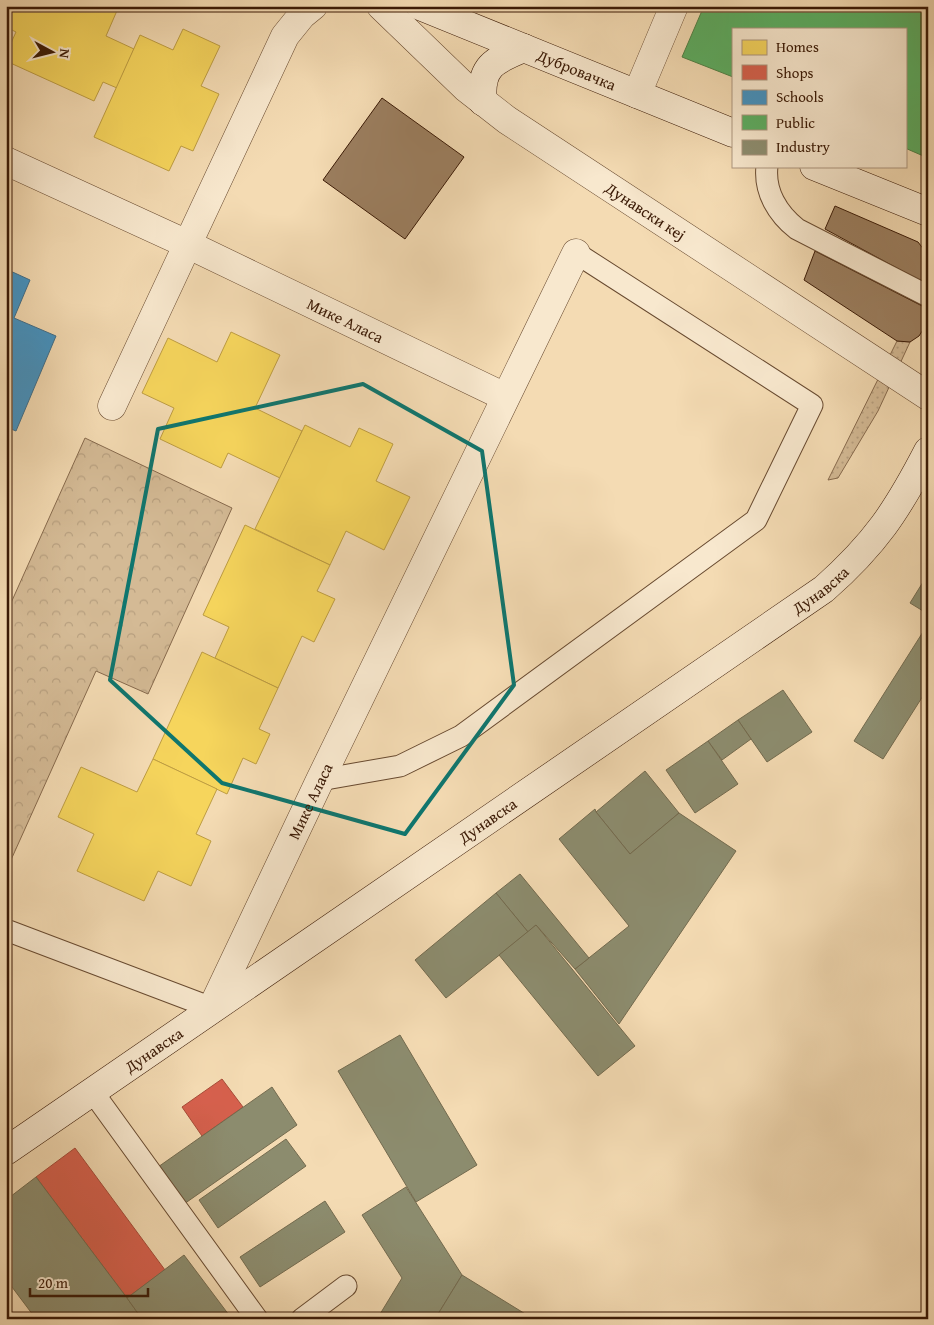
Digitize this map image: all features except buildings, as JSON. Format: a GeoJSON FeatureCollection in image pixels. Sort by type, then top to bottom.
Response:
{"type":"FeatureCollection","features":[{"type":"Feature","properties":{"kind":"street"},"geometry":{"type":"LineString","coordinates":[[112,406],[285,36],[302,15],[313,6]]}},
{"type":"Feature","properties":{"kind":"street","name":"Дунавски кеј"},"geometry":{"type":"LineString","coordinates":[[381,6],[448,72],[507,120],[928,396]]}},
{"type":"Feature","properties":{"kind":"street","name":"Дубровачка"},"geometry":{"type":"LineString","coordinates":[[420,6],[732,134]]}},
{"type":"Feature","properties":{"kind":"street"},"geometry":{"type":"LineString","coordinates":[[638,94],[674,6]]}},
{"type":"Feature","properties":{"kind":"street"},"geometry":{"type":"LineString","coordinates":[[483,102],[481,85],[487,70],[500,57],[524,48]]}},
{"type":"Feature","properties":{"kind":"street","name":"Мике Аласа"},"geometry":{"type":"LineString","coordinates":[[6,161],[187,244],[505,397]]}},
{"type":"Feature","properties":{"kind":"street"},"geometry":{"type":"LineString","coordinates":[[819,168],[928,212]]}},
{"type":"Feature","properties":{"kind":"street","name":"Мике Аласа"},"geometry":{"type":"LineString","coordinates":[[212,1008],[320,780],[576,253]]}},
{"type":"Feature","properties":{"kind":"street","name":"Дунавска"},"geometry":{"type":"LineString","coordinates":[[6,1151],[824,589],[870,545],[889,521],[903,499],[928,451]]}},
{"type":"Feature","properties":{"kind":"lane"},"geometry":{"type":"LineString","coordinates":[[767,168],[766,177],[774,203],[785,219],[798,229],[928,296]]}},
{"type":"Feature","properties":{"kind":"lane"},"geometry":{"type":"LineString","coordinates":[[320,780],[400,766],[461,736],[756,520],[812,405],[576,253]]}},
{"type":"Feature","properties":{"kind":"lane"},"geometry":{"type":"LineString","coordinates":[[6,930],[212,1008]]}},
{"type":"Feature","properties":{"kind":"lane"},"geometry":{"type":"LineString","coordinates":[[92,1091],[257,1319]]}},
{"type":"Feature","properties":{"kind":"lane"},"geometry":{"type":"LineString","coordinates":[[302,1319],[346,1286]]}},
{"type":"Feature","properties":{"kind":"highlighted area"},"geometry":{"type":"Polygon","coordinates":[[[363,384],[482,451],[514,685],[405,834],[222,783],[110,680],[158,429],[363,384]]]}},
{"type":"Feature","properties":{"kind":"green space"},"geometry":{"type":"Polygon","coordinates":[[[897,341],[910,342],[878,411],[838,478],[828,480],[897,341]]]}},
{"type":"Feature","properties":{"kind":"green space"},"geometry":{"type":"Polygon","coordinates":[[[85,438],[232,508],[148,694],[96,671],[6,871],[6,614],[85,438]]]}}]}
